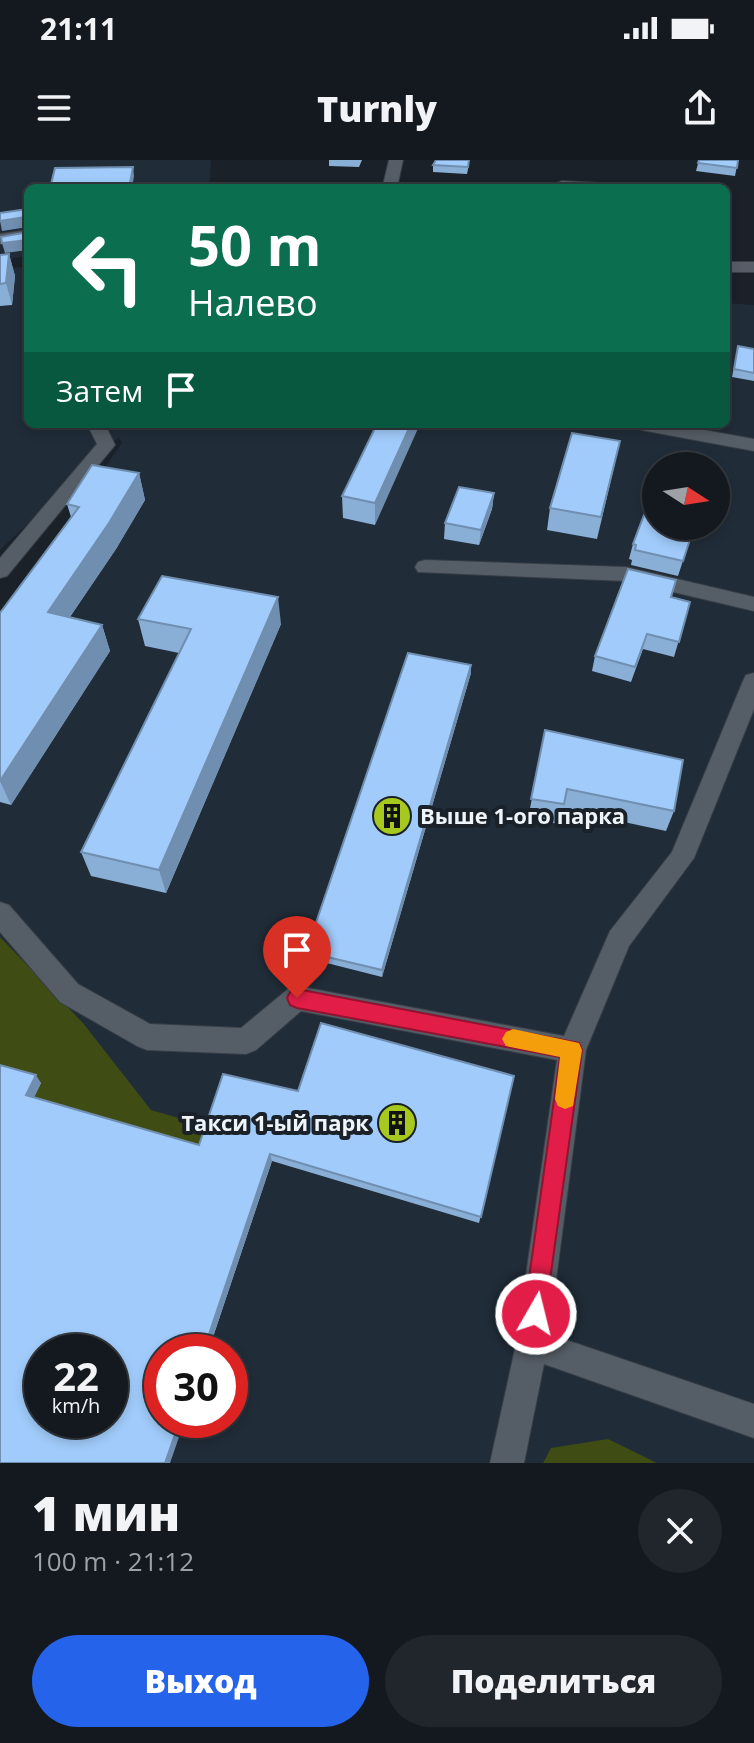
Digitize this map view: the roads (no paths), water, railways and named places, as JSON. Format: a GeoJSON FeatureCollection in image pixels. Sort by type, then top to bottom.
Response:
{"type":"FeatureCollection","features":[{"type":"Feature","properties":{"kind":"street"},"geometry":{"type":"LineString","coordinates":[[390,184],[396,160]]}},
{"type":"Feature","properties":{"kind":"street"},"geometry":{"type":"LineString","coordinates":[[3,238],[24,235]]}},
{"type":"Feature","properties":{"kind":"street"},"geometry":{"type":"LineString","coordinates":[[3,238],[24,247]]}},
{"type":"Feature","properties":{"kind":"street"},"geometry":{"type":"LineString","coordinates":[[730,267],[754,267]]}},
{"type":"Feature","properties":{"kind":"street"},"geometry":{"type":"LineString","coordinates":[[0,571],[106,445],[98,428]]}},
{"type":"Feature","properties":{"kind":"street"},"geometry":{"type":"LineString","coordinates":[[663,428],[754,445]]}},
{"type":"Feature","properties":{"kind":"street"},"geometry":{"type":"LineString","coordinates":[[425,567],[626,574],[754,604]]}},
{"type":"Feature","properties":{"kind":"street"},"geometry":{"type":"LineString","coordinates":[[507,1463],[532,1344],[572,1050],[619,939],[682,858],[754,681]]}},
{"type":"Feature","properties":{"kind":"street"},"geometry":{"type":"LineString","coordinates":[[0,913],[69,993],[147,1037],[246,1041],[297,998],[572,1050]]}},
{"type":"Feature","properties":{"kind":"street"},"geometry":{"type":"LineString","coordinates":[[532,1344],[754,1421]]}},
{"type":"Feature","properties":{"kind":"place","name":"Выше 1-ого парка"},"geometry":{"type":"Point","coordinates":[392,816]}},
{"type":"Feature","properties":{"kind":"place","name":"Такси 1-ый парк"},"geometry":{"type":"Point","coordinates":[397,1123]}}]}
